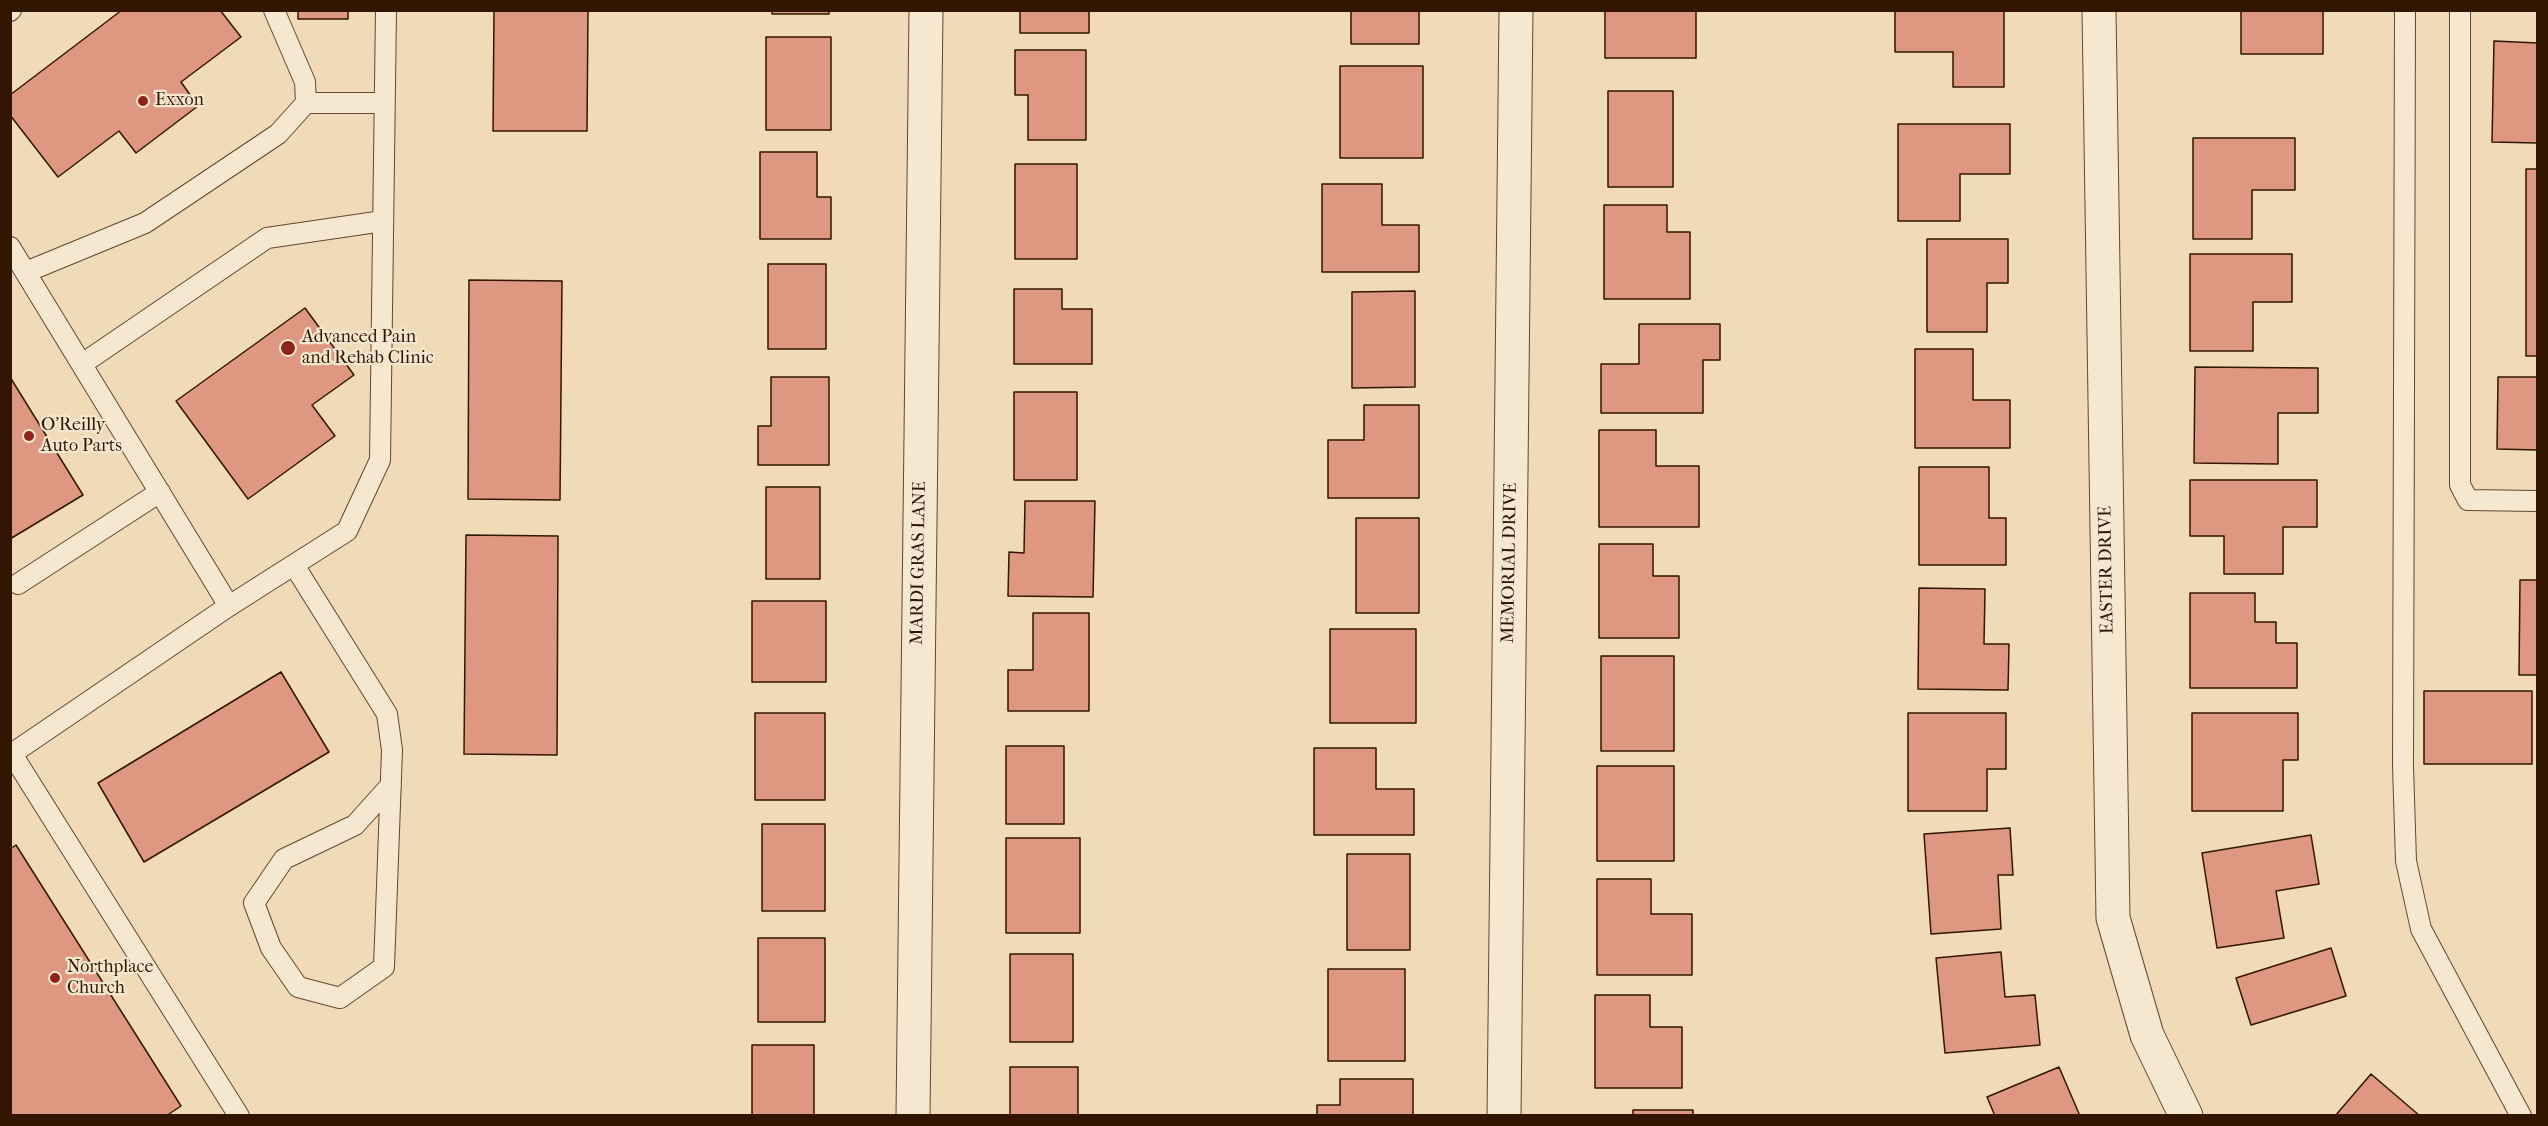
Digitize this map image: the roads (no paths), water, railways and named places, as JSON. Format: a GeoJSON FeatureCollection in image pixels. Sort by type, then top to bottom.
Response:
{"type":"FeatureCollection","features":[{"type":"Feature","properties":{"kind":"street","name":"MARDI GRAS LANE"},"geometry":{"type":"LineString","coordinates":[[913,1116],[926,10]]}},
{"type":"Feature","properties":{"kind":"street","name":"MEMORIAL DRIVE"},"geometry":{"type":"LineString","coordinates":[[1504,1116],[1516,10]]}},
{"type":"Feature","properties":{"kind":"street","name":"EASTER DRIVE"},"geometry":{"type":"LineString","coordinates":[[2099,10],[2113,918],[2147,1035],[2186,1116]]}},
{"type":"Feature","properties":{"kind":"lane"},"geometry":{"type":"LineString","coordinates":[[26,272],[145,223],[278,134],[306,103],[305,82],[274,10]]}},
{"type":"Feature","properties":{"kind":"lane"},"geometry":{"type":"LineString","coordinates":[[238,1116],[11,755],[230,606],[347,531],[380,460],[386,10]]}},
{"type":"Feature","properties":{"kind":"lane"},"geometry":{"type":"LineString","coordinates":[[2405,10],[2403,766],[2406,861],[2421,928],[2521,1116]]}},
{"type":"Feature","properties":{"kind":"lane"},"geometry":{"type":"LineString","coordinates":[[2460,10],[2460,485],[2468,500],[2538,501]]}},
{"type":"Feature","properties":{"kind":"lane"},"geometry":{"type":"LineString","coordinates":[[306,103],[384,103]]}},
{"type":"Feature","properties":{"kind":"lane"},"geometry":{"type":"LineString","coordinates":[[82,364],[267,238],[383,221]]}},
{"type":"Feature","properties":{"kind":"lane"},"geometry":{"type":"LineString","coordinates":[[10,247],[230,606]]}},
{"type":"Feature","properties":{"kind":"lane"},"geometry":{"type":"LineString","coordinates":[[18,584],[160,492]]}},
{"type":"Feature","properties":{"kind":"lane"},"geometry":{"type":"LineString","coordinates":[[294,565],[387,714],[393,750],[384,967],[340,998],[298,987],[271,948],[254,903],[284,859],[355,825],[391,785]]}},
{"type":"Feature","properties":{"kind":"place","name":"Exxon"},"geometry":{"type":"Point","coordinates":[143,101]}},
{"type":"Feature","properties":{"kind":"place","name":"Advanced Pain and Rehab Clinic"},"geometry":{"type":"Point","coordinates":[288,348]}},
{"type":"Feature","properties":{"kind":"place","name":"O'Reilly Auto Parts"},"geometry":{"type":"Point","coordinates":[29,436]}},
{"type":"Feature","properties":{"kind":"place","name":"Northplace Church"},"geometry":{"type":"Point","coordinates":[55,978]}}]}
